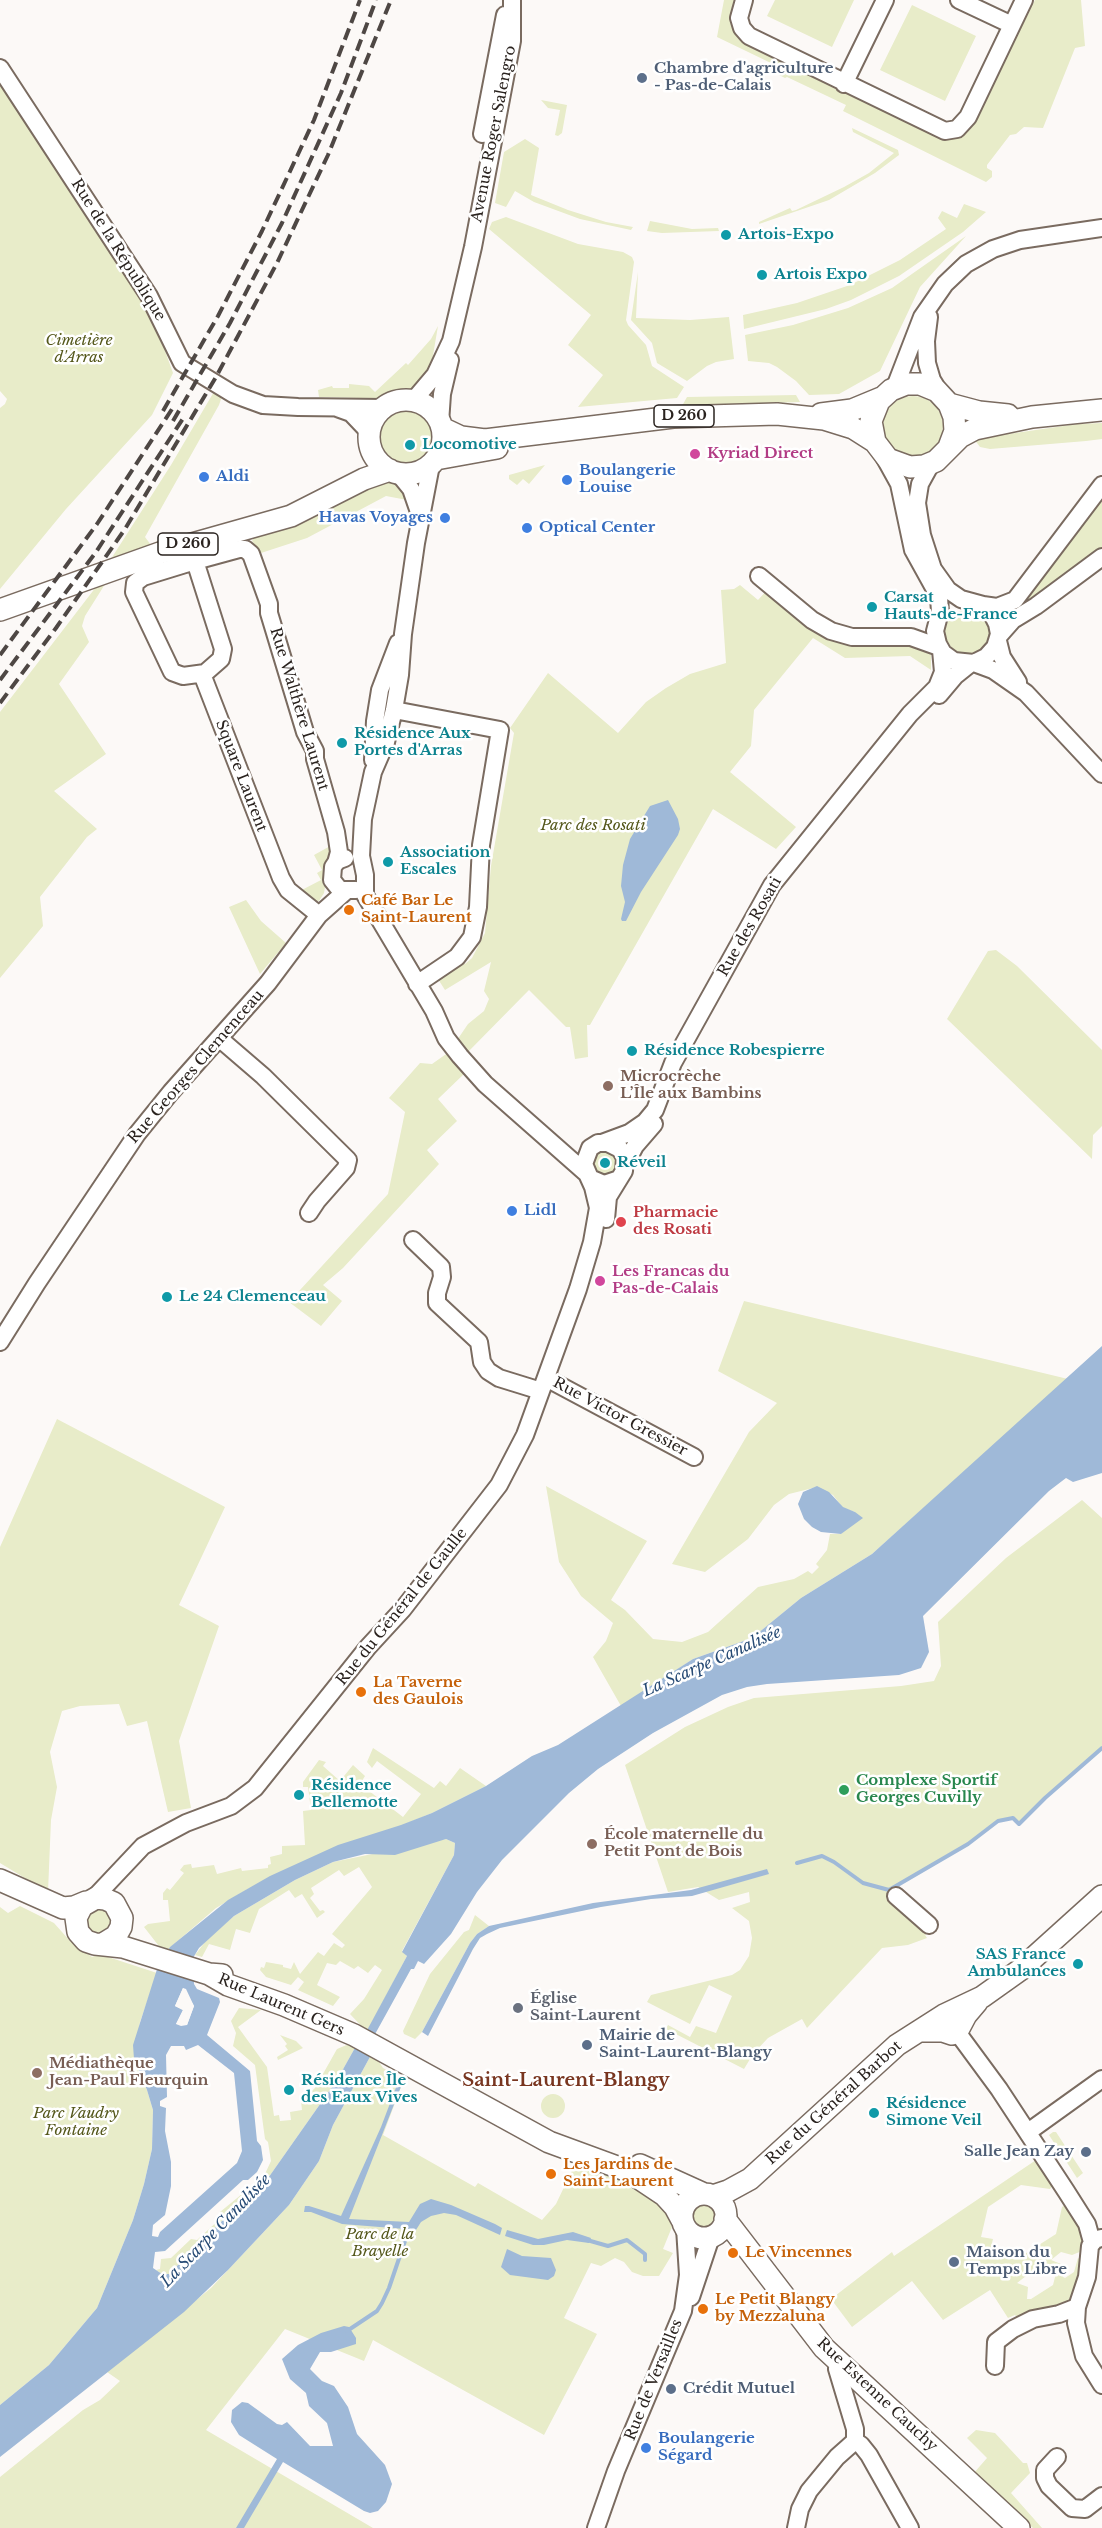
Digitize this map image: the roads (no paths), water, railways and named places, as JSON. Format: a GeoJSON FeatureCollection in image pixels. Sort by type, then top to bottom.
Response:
{"type":"FeatureCollection","features":[{"type":"Feature","properties":{"kind":"main road"},"geometry":{"type":"LineString","coordinates":[[1032,417],[988,414],[945,398],[920,384],[909,383],[888,393],[874,411],[871,421],[879,448],[904,466],[917,467],[931,464],[960,437],[975,429],[1032,417],[1102,410]]}},
{"type":"Feature","properties":{"kind":"main road","name":"D 260"},"geometry":{"type":"LineString","coordinates":[[441,425],[457,436],[478,440],[673,417],[756,414],[810,416],[852,410],[888,393]]}},
{"type":"Feature","properties":{"kind":"main road"},"geometry":{"type":"LineString","coordinates":[[945,398],[955,427],[949,447]]}},
{"type":"Feature","properties":{"kind":"main road"},"geometry":{"type":"LineString","coordinates":[[402,400],[413,401],[431,410],[441,425],[442,445],[433,462],[412,473],[394,471],[378,460],[370,439],[374,420],[384,408],[402,400]]}},
{"type":"Feature","properties":{"kind":"main road","name":"D 260"},"geometry":{"type":"LineString","coordinates":[[810,416],[846,425],[879,448]]}},
{"type":"Feature","properties":{"kind":"main road","name":"D 260"},"geometry":{"type":"LineString","coordinates":[[433,462],[559,432]]}},
{"type":"Feature","properties":{"kind":"main road","name":"D 260"},"geometry":{"type":"LineString","coordinates":[[321,502],[358,465],[370,439]]}},
{"type":"Feature","properties":{"kind":"main road","name":"D 260"},"geometry":{"type":"LineString","coordinates":[[0,610],[167,551],[282,519],[364,480],[394,471]]}},
{"type":"Feature","properties":{"kind":"main road"},"geometry":{"type":"LineString","coordinates":[[3,1881],[63,1908],[74,1907],[90,1900],[108,1900],[121,1915],[122,1927],[117,1936],[103,1944],[91,1943],[61,1919],[36,1906],[3,1881]]}},
{"type":"Feature","properties":{"kind":"main road"},"geometry":{"type":"LineString","coordinates":[[951,2023],[981,1997],[1035,1958],[1102,1896]]}},
{"type":"Feature","properties":{"kind":"main road"},"geometry":{"type":"LineString","coordinates":[[80,1935],[76,1918],[78,1910],[90,1900]]}},
{"type":"Feature","properties":{"kind":"main road","name":"Rue Laurent Gers"},"geometry":{"type":"LineString","coordinates":[[121,1915],[131,1934],[158,1956]]}},
{"type":"Feature","properties":{"kind":"main road","name":"Rue Laurent Gers"},"geometry":{"type":"LineString","coordinates":[[103,1944],[158,1956],[201,1971],[240,1981],[298,2002],[346,2027],[354,2035],[435,2073],[562,2140],[641,2166],[708,2195]]}},
{"type":"Feature","properties":{"kind":"main road","name":"Rue du Général Barbot"},"geometry":{"type":"LineString","coordinates":[[708,2195],[728,2191],[750,2179],[887,2052],[920,2031],[951,2023]]}},
{"type":"Feature","properties":{"kind":"main road","name":"Rue Laurent Gers"},"geometry":{"type":"LineString","coordinates":[[389,2053],[414,2069],[549,2142],[621,2168],[645,2181],[668,2199],[683,2224]]}},
{"type":"Feature","properties":{"kind":"main road","name":"Rue du Général Barbot"},"geometry":{"type":"LineString","coordinates":[[719,2227],[750,2179]]}},
{"type":"Feature","properties":{"kind":"main road"},"geometry":{"type":"LineString","coordinates":[[708,2195],[722,2203],[719,2227],[697,2237],[683,2224],[685,2204],[693,2196],[708,2195]]}},
{"type":"Feature","properties":{"kind":"main road","name":"Rue Estenne Cauchy"},"geometry":{"type":"LineString","coordinates":[[719,2227],[749,2249],[811,2332],[838,2361],[1019,2528]]}},
{"type":"Feature","properties":{"kind":"street","name":"Avenue Roger Salengro"},"geometry":{"type":"LineString","coordinates":[[441,425],[440,409],[451,341],[512,41],[511,0]]}},
{"type":"Feature","properties":{"kind":"street"},"geometry":{"type":"LineString","coordinates":[[744,0],[739,18],[745,32],[844,84],[945,131],[957,129],[968,117],[1024,0]]}},
{"type":"Feature","properties":{"kind":"street"},"geometry":{"type":"LineString","coordinates":[[844,84],[885,0]]}},
{"type":"Feature","properties":{"kind":"street"},"geometry":{"type":"LineString","coordinates":[[959,0],[1012,25]]}},
{"type":"Feature","properties":{"kind":"street","name":"Rue de la République"},"geometry":{"type":"LineString","coordinates":[[0,68],[149,296],[182,363],[226,390],[252,402],[276,406],[384,408]]}},
{"type":"Feature","properties":{"kind":"street"},"geometry":{"type":"LineString","coordinates":[[888,393],[918,326],[934,299],[959,270],[993,249],[1020,240],[1102,228]]}},
{"type":"Feature","properties":{"kind":"street"},"geometry":{"type":"LineString","coordinates":[[934,299],[927,324],[926,355],[932,380],[945,398]]}},
{"type":"Feature","properties":{"kind":"street","name":"Avenue Roger Salengro"},"geometry":{"type":"LineString","coordinates":[[413,401],[438,370],[451,341]]}},
{"type":"Feature","properties":{"kind":"street","name":"Rue de la République"},"geometry":{"type":"LineString","coordinates":[[331,407],[351,413],[370,439]]}},
{"type":"Feature","properties":{"kind":"street"},"geometry":{"type":"LineString","coordinates":[[879,448],[899,484],[913,550],[939,597],[935,631],[940,649]]}},
{"type":"Feature","properties":{"kind":"street"},"geometry":{"type":"LineString","coordinates":[[373,772],[386,742],[394,710],[420,515],[433,462]]}},
{"type":"Feature","properties":{"kind":"street"},"geometry":{"type":"LineString","coordinates":[[931,464],[920,484],[917,497],[922,535],[940,581],[952,593],[975,603],[997,607],[1015,600],[1102,485]]}},
{"type":"Feature","properties":{"kind":"street"},"geometry":{"type":"LineString","coordinates":[[394,471],[411,489],[420,515]]}},
{"type":"Feature","properties":{"kind":"street","name":"Rue Walthère Laurent"},"geometry":{"type":"LineString","coordinates":[[195,561],[242,548],[252,556],[305,732],[315,751],[315,759],[336,832],[338,861]]}},
{"type":"Feature","properties":{"kind":"street"},"geometry":{"type":"LineString","coordinates":[[972,663],[989,655],[1013,620],[1036,606],[1102,557]]}},
{"type":"Feature","properties":{"kind":"street"},"geometry":{"type":"LineString","coordinates":[[195,561],[223,649],[221,658],[202,674],[180,676],[172,672],[134,589],[135,583],[143,577],[195,561]]}},
{"type":"Feature","properties":{"kind":"street"},"geometry":{"type":"LineString","coordinates":[[759,576],[812,620],[831,631],[852,637],[899,635],[920,630],[938,619],[951,605],[975,603],[996,620],[1002,657],[1026,693],[1102,774]]}},
{"type":"Feature","properties":{"kind":"street"},"geometry":{"type":"LineString","coordinates":[[403,634],[380,690],[375,721],[373,772],[363,819],[361,851],[366,899],[434,1011],[446,1038],[478,1077],[549,1138],[595,1182],[604,1184],[622,1172],[624,1155],[618,1147],[598,1144],[575,1147],[549,1138]]}},
{"type":"Feature","properties":{"kind":"street"},"geometry":{"type":"LineString","coordinates":[[899,635],[924,640],[940,649],[954,661],[972,663],[993,670],[1026,693]]}},
{"type":"Feature","properties":{"kind":"street","name":"Rue des Rosati"},"geometry":{"type":"LineString","coordinates":[[598,1144],[629,1133],[645,1122],[655,1110],[673,1063],[776,879],[911,713],[937,687],[943,672],[940,649]]}},
{"type":"Feature","properties":{"kind":"street","name":"Rue des Rosati"},"geometry":{"type":"LineString","coordinates":[[622,1172],[635,1146],[667,1107],[682,1068],[786,884],[949,682],[972,663]]}},
{"type":"Feature","properties":{"kind":"street","name":"Square Laurent"},"geometry":{"type":"LineString","coordinates":[[202,674],[280,878],[292,894],[319,915]]}},
{"type":"Feature","properties":{"kind":"street"},"geometry":{"type":"LineString","coordinates":[[394,710],[500,730],[481,845],[478,907],[472,936],[457,957],[417,984]]}},
{"type":"Feature","properties":{"kind":"street"},"geometry":{"type":"LineString","coordinates":[[363,819],[350,847],[331,872],[336,887],[366,899]]}},
{"type":"Feature","properties":{"kind":"street"},"geometry":{"type":"LineString","coordinates":[[338,861],[352,858],[364,873]]}},
{"type":"Feature","properties":{"kind":"street"},"geometry":{"type":"LineString","coordinates":[[319,915],[347,891],[358,888],[364,873]]}},
{"type":"Feature","properties":{"kind":"street"},"geometry":{"type":"LineString","coordinates":[[319,915],[332,880]]}},
{"type":"Feature","properties":{"kind":"street","name":"Rue Georges Clemenceau"},"geometry":{"type":"LineString","coordinates":[[0,1342],[131,1142],[171,1092],[268,983],[319,915]]}},
{"type":"Feature","properties":{"kind":"street"},"geometry":{"type":"LineString","coordinates":[[220,1039],[263,1076],[348,1160],[346,1168],[309,1213]]}},
{"type":"Feature","properties":{"kind":"street"},"geometry":{"type":"LineString","coordinates":[[587,1174],[585,1157],[590,1148],[598,1144]]}},
{"type":"Feature","properties":{"kind":"street","name":"Rue du Général de Gaulle"},"geometry":{"type":"LineString","coordinates":[[90,1900],[104,1889],[138,1850],[155,1839],[239,1802],[265,1778],[368,1647],[403,1609],[493,1494],[515,1458],[583,1275],[603,1229],[610,1192],[622,1172]]}},
{"type":"Feature","properties":{"kind":"street","name":"Rue du Général de Gaulle"},"geometry":{"type":"LineString","coordinates":[[583,1275],[598,1213],[593,1188],[587,1174]]}},
{"type":"Feature","properties":{"kind":"street","name":"Rue Victor Gressier"},"geometry":{"type":"LineString","coordinates":[[413,1240],[441,1268],[442,1277],[437,1293],[437,1303],[479,1342],[482,1362],[488,1371],[499,1378],[543,1385],[694,1456]]}},
{"type":"Feature","properties":{"kind":"street"},"geometry":{"type":"LineString","coordinates":[[121,1915],[120,1882],[128,1862]]}},
{"type":"Feature","properties":{"kind":"street"},"geometry":{"type":"LineString","coordinates":[[896,1896],[929,1925]]}},
{"type":"Feature","properties":{"kind":"street"},"geometry":{"type":"LineString","coordinates":[[951,2023],[1028,2132],[1087,2224],[1097,2255],[1076,2315],[1084,2356],[1102,2385]]}},
{"type":"Feature","properties":{"kind":"street"},"geometry":{"type":"LineString","coordinates":[[1028,2132],[1102,2079]]}},
{"type":"Feature","properties":{"kind":"street","name":"Rue de Versailles"},"geometry":{"type":"LineString","coordinates":[[596,2528],[616,2471],[683,2311],[688,2276],[683,2224]]}},
{"type":"Feature","properties":{"kind":"street"},"geometry":{"type":"LineString","coordinates":[[683,2311],[698,2283],[719,2227]]}},
{"type":"Feature","properties":{"kind":"street"},"geometry":{"type":"LineString","coordinates":[[995,2366],[996,2342],[1033,2319],[1059,2314],[1076,2315]]}},
{"type":"Feature","properties":{"kind":"street"},"geometry":{"type":"LineString","coordinates":[[838,2361],[837,2369],[855,2429],[855,2442]]}},
{"type":"Feature","properties":{"kind":"street"},"geometry":{"type":"LineString","coordinates":[[796,2528],[800,2508],[809,2491],[837,2457],[855,2442]]}},
{"type":"Feature","properties":{"kind":"street"},"geometry":{"type":"LineString","coordinates":[[855,2442],[864,2447],[910,2528]]}},
{"type":"Feature","properties":{"kind":"street"},"geometry":{"type":"LineString","coordinates":[[1057,2457],[1046,2470],[1045,2478],[1049,2486],[1072,2508],[1085,2509],[1102,2496]]}},
{"type":"Feature","properties":{"kind":"water"},"geometry":{"type":"Polygon","coordinates":[[[668,800],[678,819],[680,829],[678,835],[641,892],[626,921],[622,921],[625,902],[621,886],[623,865],[630,839],[650,806],[668,800]]]}},
{"type":"Feature","properties":{"kind":"water","name":"La Scarpe Canalisée"},"geometry":{"type":"Polygon","coordinates":[[[1102,1346],[1102,1473],[1073,1482],[1066,1478],[1049,1491],[923,1616],[929,1652],[921,1668],[899,1675],[767,1684],[747,1687],[722,1695],[653,1733],[598,1769],[569,1793],[502,1860],[477,1892],[451,1934],[424,1964],[418,1961],[414,1969],[411,1969],[374,2036],[371,2055],[333,2125],[319,2161],[289,2205],[228,2270],[184,2312],[0,2457],[0,2405],[49,2365],[97,2308],[133,2220],[152,2149],[153,2110],[134,2059],[133,2045],[158,1966],[170,1947],[228,1900],[270,1876],[338,1845],[432,1813],[486,1786],[532,1756],[558,1745],[693,1659],[752,1638],[801,1598],[872,1554],[1102,1346]],[[446,1839],[395,1855],[365,1854],[333,1862],[295,1880],[234,1916],[199,1948],[193,1958],[194,1984],[197,1989],[219,1998],[220,2002],[207,2035],[250,2071],[257,2141],[261,2146],[263,2160],[257,2172],[248,2180],[243,2180],[165,2251],[155,2252],[153,2268],[162,2274],[169,2274],[246,2197],[259,2191],[337,2080],[356,2046],[358,2047],[407,1956],[402,1952],[454,1855],[455,1843],[446,1839]],[[183,1988],[175,2006],[183,2010],[176,2024],[187,2025],[194,2006],[183,1988]],[[198,2045],[186,2050],[184,2046],[171,2046],[166,2055],[167,2097],[160,2101],[160,2106],[166,2108],[165,2131],[171,2162],[171,2186],[165,2215],[153,2225],[152,2236],[158,2237],[160,2232],[237,2163],[242,2151],[234,2073],[198,2045]]]}},
{"type":"Feature","properties":{"kind":"water"},"geometry":{"type":"Polygon","coordinates":[[[817,1486],[829,1492],[843,1507],[863,1518],[841,1534],[821,1532],[812,1527],[804,1519],[798,1504],[803,1492],[817,1486]]]}},
{"type":"Feature","properties":{"kind":"water"},"geometry":{"type":"Polygon","coordinates":[[[767,1869],[769,1874],[692,1896],[651,1899],[601,1907],[500,1928],[487,1934],[480,1938],[473,1949],[428,2036],[422,2032],[470,1943],[477,1934],[489,1926],[593,1903],[691,1890],[767,1869]]]}},
{"type":"Feature","properties":{"kind":"water"},"geometry":{"type":"Polygon","coordinates":[[[400,2077],[404,2079],[349,2219],[409,2222],[420,2204],[431,2199],[495,2224],[502,2228],[500,2235],[456,2215],[444,2213],[431,2216],[421,2222],[409,2241],[402,2238],[405,2229],[342,2224],[311,2212],[304,2212],[305,2206],[309,2206],[341,2216],[381,2127],[400,2077]]]}},
{"type":"Feature","properties":{"kind":"water"},"geometry":{"type":"Polygon","coordinates":[[[507,2230],[538,2239],[573,2232],[591,2238],[589,2243],[567,2240],[533,2245],[505,2236],[507,2230]]]}},
{"type":"Feature","properties":{"kind":"water"},"geometry":{"type":"Polygon","coordinates":[[[507,2249],[522,2256],[551,2258],[556,2270],[554,2276],[548,2280],[510,2275],[501,2267],[507,2249]]]}},
{"type":"Feature","properties":{"kind":"water"},"geometry":{"type":"Polygon","coordinates":[[[344,2326],[349,2327],[356,2338],[356,2344],[331,2352],[320,2352],[310,2369],[322,2381],[334,2386],[348,2407],[357,2434],[385,2465],[392,2484],[386,2502],[378,2511],[370,2513],[364,2511],[283,2462],[244,2528],[236,2528],[277,2459],[239,2435],[231,2422],[232,2410],[242,2402],[248,2403],[277,2424],[282,2425],[287,2422],[310,2446],[333,2446],[327,2423],[309,2406],[306,2393],[290,2379],[282,2359],[298,2345],[321,2333],[344,2326]]]}},
{"type":"Feature","properties":{"kind":"waterway"},"geometry":{"type":"LineString","coordinates":[[797,1863],[822,1856],[863,1883],[889,1890],[968,1844],[998,1821],[1013,1818],[1019,1824],[1102,1748]]}},
{"type":"Feature","properties":{"kind":"waterway"},"geometry":{"type":"LineString","coordinates":[[347,2331],[377,2311],[389,2288],[406,2238]]}},
{"type":"Feature","properties":{"kind":"waterway"},"geometry":{"type":"LineString","coordinates":[[587,2240],[608,2246],[627,2240],[645,2254],[645,2260]]}},
{"type":"Feature","properties":{"kind":"railway"},"geometry":{"type":"LineString","coordinates":[[163,411],[218,316],[262,231],[314,120],[360,0]]}},
{"type":"Feature","properties":{"kind":"railway"},"geometry":{"type":"LineString","coordinates":[[173,421],[230,323],[282,223],[341,93],[376,0]]}},
{"type":"Feature","properties":{"kind":"railway"},"geometry":{"type":"LineString","coordinates":[[0,703],[125,529],[216,377],[277,263],[328,155],[391,0]]}},
{"type":"Feature","properties":{"kind":"railway"},"geometry":{"type":"LineString","coordinates":[[0,655],[97,524],[174,406]]}},
{"type":"Feature","properties":{"kind":"railway"},"geometry":{"type":"LineString","coordinates":[[0,680],[96,552],[184,417]]}},
{"type":"Feature","properties":{"kind":"place","name":"Chambre d'agriculture - Pas-de-Calais"},"geometry":{"type":"Point","coordinates":[642,78]}},
{"type":"Feature","properties":{"kind":"place","name":"Artois-Expo"},"geometry":{"type":"Point","coordinates":[726,235]}},
{"type":"Feature","properties":{"kind":"place","name":"Artois Expo"},"geometry":{"type":"Point","coordinates":[762,275]}},
{"type":"Feature","properties":{"kind":"place","name":"Locomotive"},"geometry":{"type":"Point","coordinates":[410,445]}},
{"type":"Feature","properties":{"kind":"place","name":"Kyriad Direct"},"geometry":{"type":"Point","coordinates":[695,454]}},
{"type":"Feature","properties":{"kind":"place","name":"Aldi"},"geometry":{"type":"Point","coordinates":[204,477]}},
{"type":"Feature","properties":{"kind":"place","name":"Boulangerie Louise"},"geometry":{"type":"Point","coordinates":[567,480]}},
{"type":"Feature","properties":{"kind":"place","name":"Havas Voyages"},"geometry":{"type":"Point","coordinates":[445,518]}},
{"type":"Feature","properties":{"kind":"place","name":"Optical Center"},"geometry":{"type":"Point","coordinates":[527,528]}},
{"type":"Feature","properties":{"kind":"place","name":"Carsat Hauts-de-France"},"geometry":{"type":"Point","coordinates":[872,607]}},
{"type":"Feature","properties":{"kind":"place","name":"Résidence Aux Portes d'Arras"},"geometry":{"type":"Point","coordinates":[342,743]}},
{"type":"Feature","properties":{"kind":"place","name":"Association Escales"},"geometry":{"type":"Point","coordinates":[388,862]}},
{"type":"Feature","properties":{"kind":"place","name":"Café Bar Le Saint-Laurent"},"geometry":{"type":"Point","coordinates":[349,910]}},
{"type":"Feature","properties":{"kind":"place","name":"Résidence Robespierre"},"geometry":{"type":"Point","coordinates":[632,1051]}},
{"type":"Feature","properties":{"kind":"place","name":"Microcrèche L’Île aux Bambins"},"geometry":{"type":"Point","coordinates":[608,1086]}},
{"type":"Feature","properties":{"kind":"place","name":"Réveil"},"geometry":{"type":"Point","coordinates":[605,1163]}},
{"type":"Feature","properties":{"kind":"place","name":"Lidl"},"geometry":{"type":"Point","coordinates":[512,1211]}},
{"type":"Feature","properties":{"kind":"place","name":"Pharmacie des Rosati"},"geometry":{"type":"Point","coordinates":[621,1222]}},
{"type":"Feature","properties":{"kind":"place","name":"Les Francas du Pas-de-Calais"},"geometry":{"type":"Point","coordinates":[600,1281]}},
{"type":"Feature","properties":{"kind":"place","name":"Le 24 Clemenceau"},"geometry":{"type":"Point","coordinates":[167,1297]}},
{"type":"Feature","properties":{"kind":"place","name":"La Taverne des Gaulois"},"geometry":{"type":"Point","coordinates":[361,1692]}},
{"type":"Feature","properties":{"kind":"place","name":"Complexe Sportif Georges Cuvilly"},"geometry":{"type":"Point","coordinates":[844,1790]}},
{"type":"Feature","properties":{"kind":"place","name":"Résidence Bellemotte"},"geometry":{"type":"Point","coordinates":[299,1795]}},
{"type":"Feature","properties":{"kind":"place","name":"École maternelle du Petit Pont de Bois"},"geometry":{"type":"Point","coordinates":[592,1844]}},
{"type":"Feature","properties":{"kind":"place","name":"SAS France Ambulances"},"geometry":{"type":"Point","coordinates":[1078,1964]}},
{"type":"Feature","properties":{"kind":"place","name":"Église Saint-Laurent"},"geometry":{"type":"Point","coordinates":[518,2008]}},
{"type":"Feature","properties":{"kind":"place","name":"Mairie de Saint-Laurent-Blangy"},"geometry":{"type":"Point","coordinates":[587,2045]}},
{"type":"Feature","properties":{"kind":"place","name":"Médiathèque Jean-Paul Fleurquin"},"geometry":{"type":"Point","coordinates":[37,2073]}},
{"type":"Feature","properties":{"kind":"place","name":"Résidence Île des Eaux Vives"},"geometry":{"type":"Point","coordinates":[289,2090]}},
{"type":"Feature","properties":{"kind":"place","name":"Résidence Simone Veil"},"geometry":{"type":"Point","coordinates":[874,2113]}},
{"type":"Feature","properties":{"kind":"place","name":"Salle Jean Zay"},"geometry":{"type":"Point","coordinates":[1086,2152]}},
{"type":"Feature","properties":{"kind":"place","name":"Les Jardins de Saint-Laurent"},"geometry":{"type":"Point","coordinates":[551,2174]}},
{"type":"Feature","properties":{"kind":"place","name":"Le Vincennes"},"geometry":{"type":"Point","coordinates":[733,2253]}},
{"type":"Feature","properties":{"kind":"place","name":"Maison du Temps Libre"},"geometry":{"type":"Point","coordinates":[954,2262]}},
{"type":"Feature","properties":{"kind":"place","name":"Le Petit Blangy by Mezzaluna"},"geometry":{"type":"Point","coordinates":[703,2309]}},
{"type":"Feature","properties":{"kind":"place","name":"Crédit Mutuel"},"geometry":{"type":"Point","coordinates":[671,2389]}},
{"type":"Feature","properties":{"kind":"place","name":"Boulangerie Ségard"},"geometry":{"type":"Point","coordinates":[646,2448]}},
{"type":"Feature","properties":{"kind":"district","name":"Saint-Laurent-Blangy"},"geometry":{"type":"Point","coordinates":[566,2081]}},
{"type":"Feature","properties":{"kind":"park label","name":"Cimetière d'Arras"},"geometry":{"type":"Point","coordinates":[79,350]}},
{"type":"Feature","properties":{"kind":"park label","name":"Parc des Rosati"},"geometry":{"type":"Point","coordinates":[593,826]}},
{"type":"Feature","properties":{"kind":"park label","name":"Parc Vaudry Fontaine"},"geometry":{"type":"Point","coordinates":[76,2122]}},
{"type":"Feature","properties":{"kind":"park label","name":"Parc de la Brayelle"},"geometry":{"type":"Point","coordinates":[380,2244]}}]}
